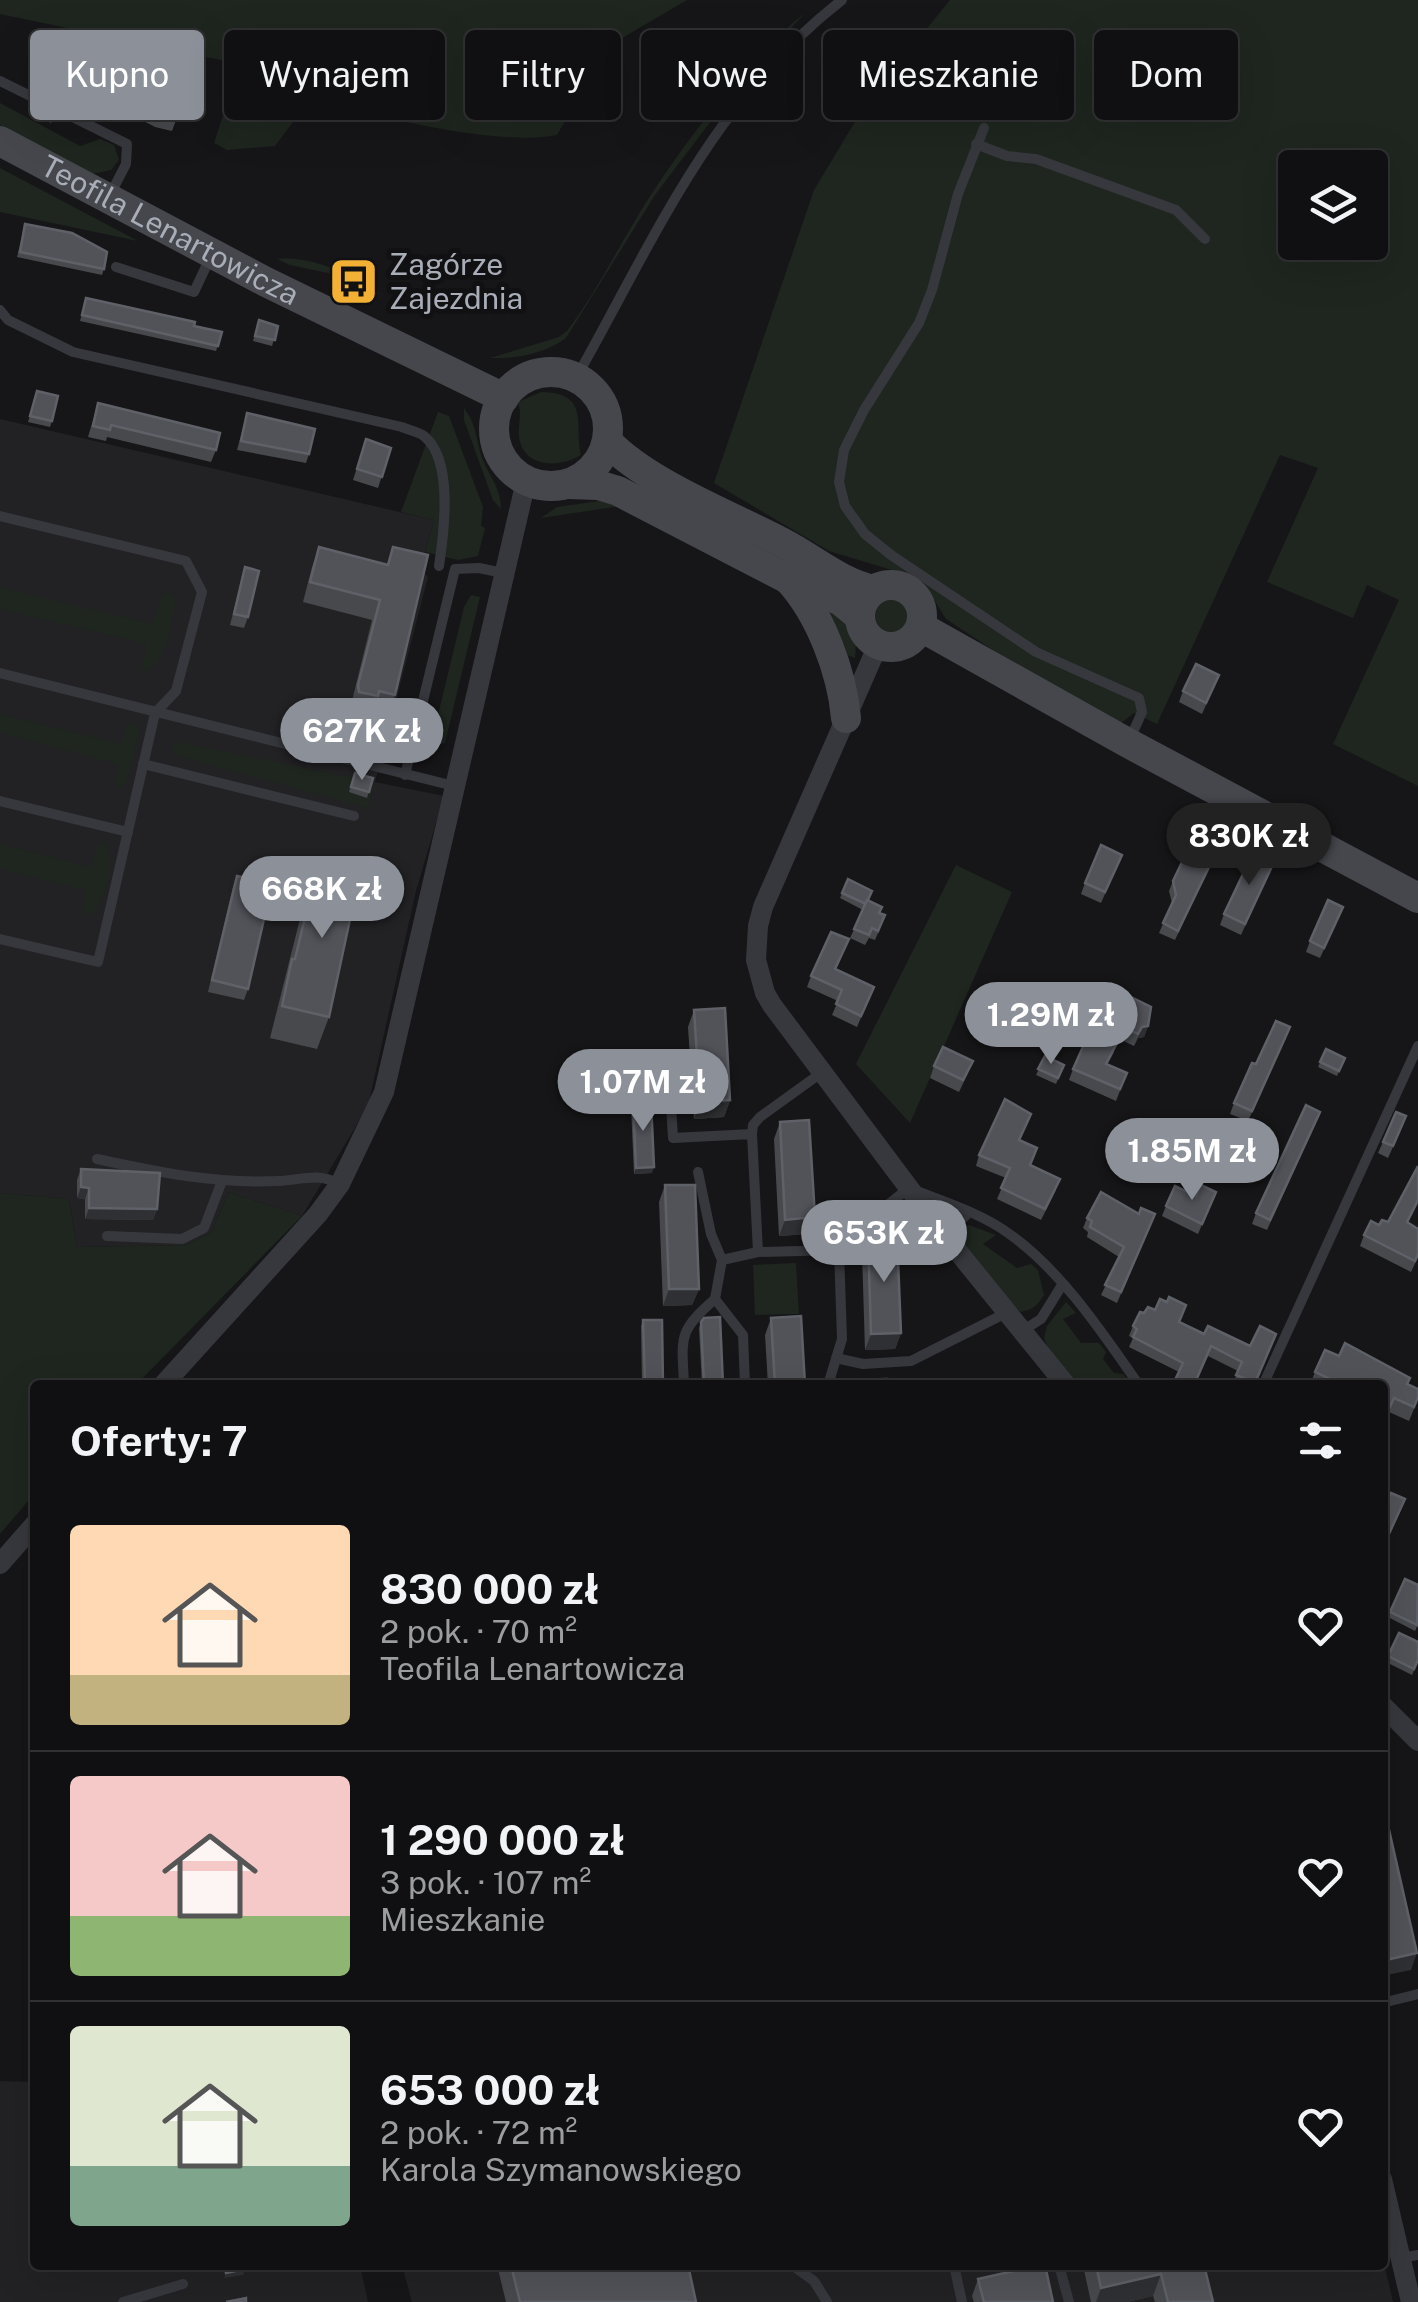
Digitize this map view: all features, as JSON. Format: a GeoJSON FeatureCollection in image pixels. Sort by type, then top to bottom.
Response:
{"type":"FeatureCollection","features":[{"type":"Feature","properties":{"kind":"street","name":"Teofila Lenartowicza"},"geometry":{"type":"LineString","coordinates":[[0,141],[212,253],[504,398]]}},
{"type":"Feature","properties":{"kind":"street"},"geometry":{"type":"LineString","coordinates":[[569,484],[590,472],[608,441],[607,416],[586,384],[576,378],[553,372],[530,376],[504,398],[495,420],[496,444],[507,466],[526,481],[540,486],[598,485],[618,491],[786,577],[841,601],[867,603]]}},
{"type":"Feature","properties":{"kind":"street"},"geometry":{"type":"LineString","coordinates":[[608,441],[644,471],[828,571],[867,603]]}},
{"type":"Feature","properties":{"kind":"street"},"geometry":{"type":"LineString","coordinates":[[169,1380],[289,1250],[340,1184],[384,1092],[526,481]]}},
{"type":"Feature","properties":{"kind":"street"},"geometry":{"type":"LineString","coordinates":[[786,577],[818,625],[839,682],[846,718]]}},
{"type":"Feature","properties":{"kind":"street"},"geometry":{"type":"LineString","coordinates":[[890,584],[912,593],[922,609],[921,627],[907,644],[893,648],[878,645],[863,630],[867,603],[890,584]]}},
{"type":"Feature","properties":{"kind":"street"},"geometry":{"type":"LineString","coordinates":[[921,627],[1418,898]]}},
{"type":"Feature","properties":{"kind":"street"},"geometry":{"type":"LineString","coordinates":[[878,645],[772,882],[763,907],[756,960],[765,992],[821,1073],[1062,1380]]}},
{"type":"Feature","properties":{"kind":"street"},"geometry":{"type":"LineString","coordinates":[[0,1564],[30,1530]]}},
{"type":"Feature","properties":{"kind":"street"},"geometry":{"type":"LineString","coordinates":[[1388,1712],[1418,1742]]}},
{"type":"Feature","properties":{"kind":"street"},"geometry":{"type":"LineString","coordinates":[[1388,2195],[1410,2256],[1411,2302]]}},
{"type":"Feature","properties":{"kind":"lane"},"geometry":{"type":"LineString","coordinates":[[576,378],[708,142],[766,70],[842,0]]}},
{"type":"Feature","properties":{"kind":"lane"},"geometry":{"type":"LineString","coordinates":[[0,81],[127,144],[126,164],[108,198]]}},
{"type":"Feature","properties":{"kind":"lane"},"geometry":{"type":"LineString","coordinates":[[984,128],[919,324],[864,410],[844,450],[839,482],[846,506],[865,534],[892,555],[1036,652],[1138,698],[1142,712],[1128,743]]}},
{"type":"Feature","properties":{"kind":"lane"},"geometry":{"type":"LineString","coordinates":[[976,144],[1006,156],[1036,159],[1176,210],[1205,239]]}},
{"type":"Feature","properties":{"kind":"lane"},"geometry":{"type":"LineString","coordinates":[[116,267],[194,292],[212,253]]}},
{"type":"Feature","properties":{"kind":"lane"},"geometry":{"type":"LineString","coordinates":[[0,310],[8,320],[73,352],[402,427],[425,437],[442,470],[445,528],[439,566]]}},
{"type":"Feature","properties":{"kind":"lane"},"geometry":{"type":"LineString","coordinates":[[0,516],[186,561],[202,592],[176,691],[155,712],[98,962],[0,939]]}},
{"type":"Feature","properties":{"kind":"lane"},"geometry":{"type":"LineString","coordinates":[[424,558],[439,566],[504,573]]}},
{"type":"Feature","properties":{"kind":"lane"},"geometry":{"type":"LineString","coordinates":[[406,774],[455,569]]}},
{"type":"Feature","properties":{"kind":"lane"},"geometry":{"type":"LineString","coordinates":[[0,673],[454,786]]}},
{"type":"Feature","properties":{"kind":"lane"},"geometry":{"type":"LineString","coordinates":[[143,764],[354,816]]}},
{"type":"Feature","properties":{"kind":"lane"},"geometry":{"type":"LineString","coordinates":[[0,801],[128,832]]}},
{"type":"Feature","properties":{"kind":"lane"},"geometry":{"type":"LineString","coordinates":[[1265,1380],[1418,1046]]}},
{"type":"Feature","properties":{"kind":"lane"},"geometry":{"type":"LineString","coordinates":[[668,1054],[674,1138],[752,1134]]}},
{"type":"Feature","properties":{"kind":"lane"},"geometry":{"type":"LineString","coordinates":[[758,1252],[753,1125],[821,1073]]}},
{"type":"Feature","properties":{"kind":"lane"},"geometry":{"type":"LineString","coordinates":[[96,1160],[222,1181],[285,1180],[322,1174],[340,1184]]}},
{"type":"Feature","properties":{"kind":"lane"},"geometry":{"type":"LineString","coordinates":[[684,1380],[682,1336],[694,1318],[715,1299],[722,1260],[711,1234],[698,1172]]}},
{"type":"Feature","properties":{"kind":"lane"},"geometry":{"type":"LineString","coordinates":[[106,1236],[182,1239],[204,1228],[222,1181]]}},
{"type":"Feature","properties":{"kind":"lane"},"geometry":{"type":"LineString","coordinates":[[829,1380],[842,1339],[839,1250],[846,1238],[909,1188],[1006,1231],[1037,1256],[1136,1380]]}},
{"type":"Feature","properties":{"kind":"lane"},"geometry":{"type":"LineString","coordinates":[[946,1236],[969,1212]]}},
{"type":"Feature","properties":{"kind":"lane"},"geometry":{"type":"LineString","coordinates":[[722,1260],[758,1252],[839,1250]]}},
{"type":"Feature","properties":{"kind":"lane"},"geometry":{"type":"LineString","coordinates":[[1022,1331],[1041,1319],[1062,1284]]}},
{"type":"Feature","properties":{"kind":"lane"},"geometry":{"type":"LineString","coordinates":[[715,1299],[743,1335],[745,1380]]}},
{"type":"Feature","properties":{"kind":"lane"},"geometry":{"type":"LineString","coordinates":[[836,1358],[863,1364],[912,1360],[1006,1313]]}},
{"type":"Feature","properties":{"kind":"lane"},"geometry":{"type":"LineString","coordinates":[[1388,2002],[1418,1994]]}},
{"type":"Feature","properties":{"kind":"lane"},"geometry":{"type":"LineString","coordinates":[[799,2270],[814,2281],[827,2302]]}},
{"type":"Feature","properties":{"kind":"lane"},"geometry":{"type":"LineString","coordinates":[[955,2270],[962,2302]]}},
{"type":"Feature","properties":{"kind":"lane"},"geometry":{"type":"LineString","coordinates":[[1060,2270],[1069,2302]]}},
{"type":"Feature","properties":{"kind":"lane"},"geometry":{"type":"LineString","coordinates":[[123,2302],[183,2284]]}},
{"type":"Feature","properties":{"kind":"shaded area"},"geometry":{"type":"Polygon","coordinates":[[[0,0],[687,0],[621,39],[621,30],[465,30],[465,120],[566,120],[557,135],[531,138],[468,133],[395,120],[445,120],[445,30],[224,30],[224,61],[204,57],[204,30],[77,30],[0,14],[0,0]]]}},
{"type":"Feature","properties":{"kind":"shaded area"},"geometry":{"type":"Polygon","coordinates":[[[950,0],[1418,0],[1418,786],[1333,744],[1399,600],[1367,585],[1353,618],[1267,582],[1318,468],[1280,455],[1157,724],[1134,713],[1120,724],[946,619],[918,580],[829,551],[714,483],[814,190],[856,120],[1074,120],[1074,30],[926,30],[950,0]]]}},
{"type":"Feature","properties":{"kind":"shaded area"},"geometry":{"type":"Polygon","coordinates":[[[0,103],[80,146],[100,139],[114,145],[119,160],[111,170],[92,174],[0,125],[0,103]]]}},
{"type":"Feature","properties":{"kind":"shaded area"},"geometry":{"type":"Polygon","coordinates":[[[224,112],[224,120],[294,120],[275,146],[227,150],[214,143],[224,112]]]}},
{"type":"Feature","properties":{"kind":"shaded area"},"geometry":{"type":"Polygon","coordinates":[[[705,120],[712,120],[655,195],[566,338],[530,354],[490,358],[559,337],[567,331],[693,135],[705,120]]]}},
{"type":"Feature","properties":{"kind":"shaded area"},"geometry":{"type":"Polygon","coordinates":[[[0,168],[138,241],[0,212],[0,168]]]}},
{"type":"Feature","properties":{"kind":"shaded area"},"geometry":{"type":"Polygon","coordinates":[[[277,259],[306,260],[339,271],[337,275],[277,259]]]}},
{"type":"Feature","properties":{"kind":"shaded area"},"geometry":{"type":"Polygon","coordinates":[[[541,392],[557,394],[574,404],[581,455],[565,462],[546,463],[524,451],[519,437],[518,402],[541,392]]]}},
{"type":"Feature","properties":{"kind":"shaded area"},"geometry":{"type":"Polygon","coordinates":[[[464,408],[497,488],[501,509],[493,500],[464,420],[464,408]]]}},
{"type":"Feature","properties":{"kind":"shaded area"},"geometry":{"type":"Polygon","coordinates":[[[438,412],[449,416],[483,507],[481,526],[485,528],[478,556],[458,560],[425,552],[434,520],[401,512],[438,412]]]}},
{"type":"Feature","properties":{"kind":"shaded area"},"geometry":{"type":"Polygon","coordinates":[[[0,419],[434,520],[420,569],[428,577],[375,782],[444,796],[416,891],[368,1106],[302,1216],[229,1192],[211,1233],[187,1245],[77,1247],[69,1199],[0,1193],[0,419]]]}},
{"type":"Feature","properties":{"kind":"shaded area"},"geometry":{"type":"Polygon","coordinates":[[[599,501],[620,506],[541,518],[557,507],[599,501]]]}},
{"type":"Feature","properties":{"kind":"shaded area"},"geometry":{"type":"Polygon","coordinates":[[[0,587],[152,624],[163,594],[175,597],[175,604],[162,653],[141,673],[147,644],[0,609],[0,587]]]}},
{"type":"Feature","properties":{"kind":"shaded area"},"geometry":{"type":"Polygon","coordinates":[[[471,595],[480,597],[445,743],[438,745],[432,740],[464,607],[471,595]]]}},
{"type":"Feature","properties":{"kind":"shaded area"},"geometry":{"type":"Polygon","coordinates":[[[815,595],[847,620],[855,635],[855,658],[835,650],[815,595]]]}},
{"type":"Feature","properties":{"kind":"shaded area"},"geometry":{"type":"Polygon","coordinates":[[[891,599],[903,604],[908,616],[903,628],[891,633],[879,628],[874,616],[879,604],[891,599]]]}},
{"type":"Feature","properties":{"kind":"shaded area"},"geometry":{"type":"Polygon","coordinates":[[[0,714],[121,744],[127,726],[135,723],[140,729],[126,784],[123,788],[115,786],[118,764],[0,733],[0,714]]]}},
{"type":"Feature","properties":{"kind":"shaded area"},"geometry":{"type":"Polygon","coordinates":[[[177,742],[375,782],[368,808],[174,755],[171,748],[177,742]]]}},
{"type":"Feature","properties":{"kind":"shaded area"},"geometry":{"type":"Polygon","coordinates":[[[105,842],[110,860],[108,881],[90,916],[83,912],[86,890],[0,869],[0,844],[91,867],[96,847],[105,842]]]}},
{"type":"Feature","properties":{"kind":"shaded area"},"geometry":{"type":"Polygon","coordinates":[[[956,865],[1012,892],[910,1123],[856,1064],[956,865]]]}},
{"type":"Feature","properties":{"kind":"shaded area"},"geometry":{"type":"Polygon","coordinates":[[[229,1192],[302,1216],[141,1380],[30,1380],[30,1499],[0,1534],[0,1193],[69,1199],[77,1247],[187,1245],[211,1233],[229,1192]]]}},
{"type":"Feature","properties":{"kind":"shaded area"},"geometry":{"type":"Polygon","coordinates":[[[969,1225],[996,1235],[983,1244],[1017,1268],[1031,1264],[1038,1270],[1044,1295],[1035,1306],[1020,1312],[960,1241],[959,1234],[969,1225]]]}},
{"type":"Feature","properties":{"kind":"shaded area"},"geometry":{"type":"Polygon","coordinates":[[[796,1263],[799,1314],[755,1315],[753,1265],[796,1263]]]}},
{"type":"Feature","properties":{"kind":"shaded area"},"geometry":{"type":"Polygon","coordinates":[[[1066,1302],[1076,1313],[1063,1319],[1081,1343],[1099,1343],[1106,1352],[1103,1359],[1114,1373],[1123,1374],[1128,1380],[1073,1380],[1049,1351],[1044,1338],[1047,1326],[1066,1302]]]}},
{"type":"Feature","properties":{"kind":"shaded area"},"geometry":{"type":"Polygon","coordinates":[[[0,2081],[30,2082],[30,2270],[361,2270],[368,2302],[0,2302],[0,2081]]]}},
{"type":"Feature","properties":{"kind":"shaded area"},"geometry":{"type":"Polygon","coordinates":[[[403,2270],[1386,2270],[1393,2302],[412,2302],[403,2270]]]}},
{"type":"Feature","properties":{"kind":"building"},"geometry":{"type":"Polygon","coordinates":[[[25,224],[72,233],[107,252],[104,269],[20,252],[25,224]]]}},
{"type":"Feature","properties":{"kind":"building"},"geometry":{"type":"Polygon","coordinates":[[[86,298],[195,322],[194,326],[222,332],[218,346],[82,315],[86,298]]]}},
{"type":"Feature","properties":{"kind":"building"},"geometry":{"type":"Polygon","coordinates":[[[259,320],[278,326],[275,340],[255,336],[259,320]]]}},
{"type":"Feature","properties":{"kind":"building"},"geometry":{"type":"Polygon","coordinates":[[[37,391],[58,396],[52,421],[30,416],[37,391]]]}},
{"type":"Feature","properties":{"kind":"building"},"geometry":{"type":"Polygon","coordinates":[[[98,403],[220,433],[216,450],[111,425],[110,430],[93,426],[98,403]]]}},
{"type":"Feature","properties":{"kind":"building"},"geometry":{"type":"Polygon","coordinates":[[[247,413],[315,429],[309,454],[241,441],[247,413]]]}},
{"type":"Feature","properties":{"kind":"building"},"geometry":{"type":"Polygon","coordinates":[[[366,439],[391,448],[382,477],[357,469],[366,439]]]}},
{"type":"Feature","properties":{"kind":"building"},"geometry":{"type":"Polygon","coordinates":[[[319,547],[388,565],[393,547],[428,555],[395,695],[359,692],[380,600],[310,582],[319,547]]]}},
{"type":"Feature","properties":{"kind":"building"},"geometry":{"type":"Polygon","coordinates":[[[245,567],[259,571],[248,617],[234,614],[245,567]]]}},
{"type":"Feature","properties":{"kind":"building"},"geometry":{"type":"Polygon","coordinates":[[[1196,664],[1219,675],[1206,703],[1183,691],[1196,664]]]}},
{"type":"Feature","properties":{"kind":"building"},"geometry":{"type":"Polygon","coordinates":[[[355,773],[373,778],[369,792],[351,787],[355,773]]]}},
{"type":"Feature","properties":{"kind":"building"},"geometry":{"type":"Polygon","coordinates":[[[1101,845],[1122,855],[1105,892],[1085,883],[1101,845]]]}},
{"type":"Feature","properties":{"kind":"building"},"geometry":{"type":"Polygon","coordinates":[[[1254,851],[1274,862],[1245,924],[1224,914],[1254,851]]]}},
{"type":"Feature","properties":{"kind":"building"},"geometry":{"type":"Polygon","coordinates":[[[1186,854],[1197,859],[1201,856],[1211,863],[1178,931],[1163,923],[1176,895],[1173,881],[1186,854]]]}},
{"type":"Feature","properties":{"kind":"building"},"geometry":{"type":"Polygon","coordinates":[[[318,863],[360,873],[329,1017],[282,1006],[318,863]]]}},
{"type":"Feature","properties":{"kind":"building"},"geometry":{"type":"Polygon","coordinates":[[[237,876],[272,884],[248,989],[212,980],[237,876]]]}},
{"type":"Feature","properties":{"kind":"building"},"geometry":{"type":"Polygon","coordinates":[[[848,879],[872,891],[866,904],[842,893],[848,879]]]}},
{"type":"Feature","properties":{"kind":"building"},"geometry":{"type":"Polygon","coordinates":[[[867,900],[882,907],[879,913],[885,915],[878,931],[872,928],[869,935],[854,929],[867,900]]]}},
{"type":"Feature","properties":{"kind":"building"},"geometry":{"type":"Polygon","coordinates":[[[1328,900],[1343,907],[1324,948],[1310,941],[1328,900]]]}},
{"type":"Feature","properties":{"kind":"building"},"geometry":{"type":"Polygon","coordinates":[[[831,932],[849,939],[835,969],[874,987],[861,1016],[836,1004],[842,990],[811,976],[831,932]]]}},
{"type":"Feature","properties":{"kind":"building"},"geometry":{"type":"Polygon","coordinates":[[[1127,995],[1151,1007],[1148,1026],[1138,1034],[1115,1024],[1116,1008],[1127,995]]]}},
{"type":"Feature","properties":{"kind":"building"},"geometry":{"type":"Polygon","coordinates":[[[725,1008],[730,1100],[700,1102],[694,1010],[725,1008]]]}},
{"type":"Feature","properties":{"kind":"building"},"geometry":{"type":"Polygon","coordinates":[[[1276,1021],[1290,1027],[1252,1111],[1234,1103],[1276,1021]]]}},
{"type":"Feature","properties":{"kind":"building"},"geometry":{"type":"Polygon","coordinates":[[[1091,1029],[1118,1041],[1106,1064],[1127,1073],[1120,1089],[1073,1069],[1091,1029]]]}},
{"type":"Feature","properties":{"kind":"building"},"geometry":{"type":"Polygon","coordinates":[[[943,1047],[973,1061],[963,1080],[934,1066],[943,1047]]]}},
{"type":"Feature","properties":{"kind":"building"},"geometry":{"type":"Polygon","coordinates":[[[1326,1049],[1345,1058],[1339,1071],[1320,1062],[1326,1049]]]}},
{"type":"Feature","properties":{"kind":"building"},"geometry":{"type":"Polygon","coordinates":[[[1045,1056],[1064,1065],[1058,1078],[1038,1069],[1045,1056]]]}},
{"type":"Feature","properties":{"kind":"building"},"geometry":{"type":"Polygon","coordinates":[[[1005,1099],[1031,1114],[1019,1140],[1037,1148],[1030,1165],[1060,1179],[1045,1209],[1001,1188],[1010,1168],[979,1155],[1005,1099]]]}},
{"type":"Feature","properties":{"kind":"building"},"geometry":{"type":"Polygon","coordinates":[[[633,1101],[651,1101],[654,1167],[636,1168],[633,1101]]]}},
{"type":"Feature","properties":{"kind":"building"},"geometry":{"type":"Polygon","coordinates":[[[1306,1105],[1320,1112],[1270,1220],[1256,1213],[1306,1105]]]}},
{"type":"Feature","properties":{"kind":"building"},"geometry":{"type":"Polygon","coordinates":[[[1396,1112],[1406,1116],[1393,1146],[1383,1142],[1396,1112]]]}},
{"type":"Feature","properties":{"kind":"building"},"geometry":{"type":"Polygon","coordinates":[[[809,1120],[815,1217],[785,1220],[780,1122],[809,1120]]]}},
{"type":"Feature","properties":{"kind":"building"},"geometry":{"type":"Polygon","coordinates":[[[1418,1166],[1418,1200],[1407,1222],[1418,1229],[1415,1261],[1364,1235],[1371,1221],[1379,1225],[1382,1220],[1388,1222],[1418,1166]]]}},
{"type":"Feature","properties":{"kind":"building"},"geometry":{"type":"Polygon","coordinates":[[[81,1169],[160,1173],[157,1209],[89,1208],[89,1188],[81,1187],[81,1169]]]}},
{"type":"Feature","properties":{"kind":"building"},"geometry":{"type":"Polygon","coordinates":[[[665,1185],[695,1185],[699,1289],[669,1289],[665,1185]]]}},
{"type":"Feature","properties":{"kind":"building"},"geometry":{"type":"Polygon","coordinates":[[[1201,1185],[1216,1192],[1202,1224],[1166,1206],[1175,1186],[1196,1196],[1201,1185]]]}},
{"type":"Feature","properties":{"kind":"building"},"geometry":{"type":"Polygon","coordinates":[[[1101,1192],[1139,1214],[1141,1208],[1155,1214],[1121,1292],[1105,1285],[1124,1247],[1090,1227],[1092,1221],[1087,1218],[1101,1192]]]}},
{"type":"Feature","properties":{"kind":"building"},"geometry":{"type":"Polygon","coordinates":[[[868,1236],[897,1236],[901,1333],[871,1334],[868,1236]]]}},
{"type":"Feature","properties":{"kind":"building"},"geometry":{"type":"Polygon","coordinates":[[[1169,1297],[1186,1305],[1179,1322],[1204,1334],[1208,1326],[1250,1346],[1260,1326],[1276,1334],[1256,1380],[1236,1375],[1242,1362],[1211,1346],[1196,1380],[1175,1380],[1183,1363],[1133,1337],[1140,1312],[1148,1307],[1155,1310],[1160,1299],[1167,1302],[1169,1297]]]}},
{"type":"Feature","properties":{"kind":"building"},"geometry":{"type":"Polygon","coordinates":[[[801,1316],[805,1380],[775,1380],[771,1318],[801,1316]]]}},
{"type":"Feature","properties":{"kind":"building"},"geometry":{"type":"Polygon","coordinates":[[[720,1317],[723,1380],[704,1380],[704,1318],[720,1317]]]}},
{"type":"Feature","properties":{"kind":"building"},"geometry":{"type":"Polygon","coordinates":[[[643,1320],[662,1320],[663,1380],[645,1380],[643,1320]]]}},
{"type":"Feature","properties":{"kind":"building"},"geometry":{"type":"Polygon","coordinates":[[[1345,1343],[1410,1378],[1407,1384],[1418,1389],[1414,1407],[1394,1398],[1388,1406],[1388,1380],[1332,1380],[1315,1372],[1325,1350],[1339,1356],[1345,1343]]]}},
{"type":"Feature","properties":{"kind":"building"},"geometry":{"type":"Polygon","coordinates":[[[1391,1493],[1405,1499],[1388,1536],[1391,1493]]]}},
{"type":"Feature","properties":{"kind":"building"},"geometry":{"type":"Polygon","coordinates":[[[1405,1579],[1418,1585],[1417,1625],[1390,1612],[1405,1579]]]}},
{"type":"Feature","properties":{"kind":"building"},"geometry":{"type":"Polygon","coordinates":[[[1399,1633],[1418,1642],[1414,1669],[1388,1656],[1399,1633]]]}},
{"type":"Feature","properties":{"kind":"building"},"geometry":{"type":"Polygon","coordinates":[[[1388,1825],[1417,1953],[1388,1960],[1388,1825]]]}},
{"type":"Feature","properties":{"kind":"building"},"geometry":{"type":"Polygon","coordinates":[[[512,2270],[689,2270],[696,2302],[520,2302],[512,2270]]]}},
{"type":"Feature","properties":{"kind":"building"},"geometry":{"type":"Polygon","coordinates":[[[1018,2270],[1046,2270],[1053,2302],[984,2302],[978,2279],[1018,2270]]]}},
{"type":"Feature","properties":{"kind":"building"},"geometry":{"type":"Polygon","coordinates":[[[1097,2270],[1205,2270],[1213,2302],[1168,2302],[1161,2274],[1101,2288],[1097,2270]]]}},
{"type":"Feature","properties":{"kind":"place","name":"Zagórze Zajezdnia"},"geometry":{"type":"Point","coordinates":[354,282]}}]}
